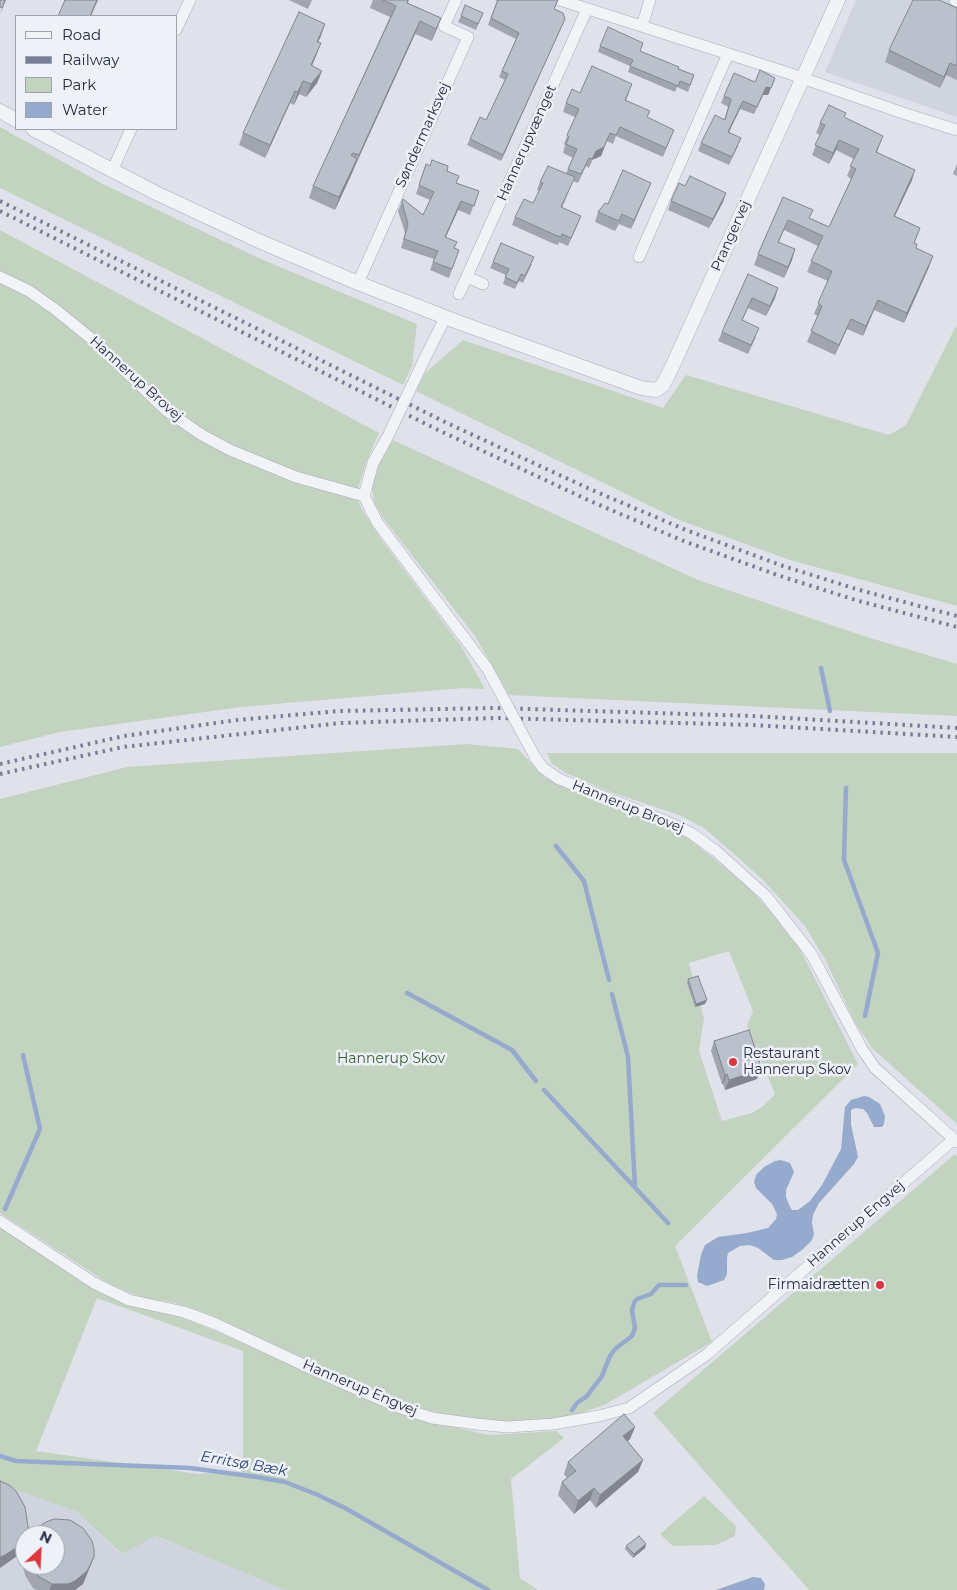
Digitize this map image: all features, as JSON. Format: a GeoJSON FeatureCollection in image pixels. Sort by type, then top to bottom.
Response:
{"type":"FeatureCollection","features":[{"type":"Feature","properties":{"kind":"street"},"geometry":{"type":"LineString","coordinates":[[178,26],[190,0]]}},
{"type":"Feature","properties":{"kind":"street","name":"Søndermarksvej"},"geometry":{"type":"LineString","coordinates":[[358,283],[468,37],[444,26],[456,0]]}},
{"type":"Feature","properties":{"kind":"street"},"geometry":{"type":"LineString","coordinates":[[560,0],[957,130]]}},
{"type":"Feature","properties":{"kind":"street"},"geometry":{"type":"LineString","coordinates":[[642,26],[650,0]]}},
{"type":"Feature","properties":{"kind":"street","name":"Prangervej"},"geometry":{"type":"LineString","coordinates":[[445,318],[641,388],[656,390],[663,384],[672,367],[801,78],[838,0]]}},
{"type":"Feature","properties":{"kind":"street","name":"Hannerupvænget"},"geometry":{"type":"LineString","coordinates":[[459,294],[587,9]]}},
{"type":"Feature","properties":{"kind":"street"},"geometry":{"type":"LineString","coordinates":[[639,257],[728,54]]}},
{"type":"Feature","properties":{"kind":"street"},"geometry":{"type":"LineString","coordinates":[[0,111],[15,119]]}},
{"type":"Feature","properties":{"kind":"street"},"geometry":{"type":"LineString","coordinates":[[35,130],[156,193],[243,234],[445,318],[388,436],[372,463],[364,496]]}},
{"type":"Feature","properties":{"kind":"street"},"geometry":{"type":"LineString","coordinates":[[112,171],[131,130]]}},
{"type":"Feature","properties":{"kind":"street","name":"Hannerup Brovej"},"geometry":{"type":"LineString","coordinates":[[0,277],[29,291],[56,310],[93,340],[167,412],[202,435],[230,450],[296,477],[364,496],[377,522],[487,668],[535,757],[543,768],[559,779],[691,833],[716,851],[766,896],[812,955],[862,1049],[875,1068],[955,1140]]}},
{"type":"Feature","properties":{"kind":"street"},"geometry":{"type":"LineString","coordinates":[[467,277],[483,284]]}},
{"type":"Feature","properties":{"kind":"street","name":"Hannerup Engvej"},"geometry":{"type":"LineString","coordinates":[[0,1221],[94,1283],[129,1300],[184,1312],[216,1324],[340,1382],[401,1408],[432,1418],[476,1424],[507,1426],[553,1424],[599,1416],[629,1408],[706,1355],[955,1140]]}},
{"type":"Feature","properties":{"kind":"shaded area"},"geometry":{"type":"Polygon","coordinates":[[[856,0],[957,0],[957,117],[825,72],[856,0]]]}},
{"type":"Feature","properties":{"kind":"shaded area"},"geometry":{"type":"Polygon","coordinates":[[[0,1484],[77,1512],[121,1554],[155,1536],[287,1590],[0,1590],[0,1484]]]}},
{"type":"Feature","properties":{"kind":"green space"},"geometry":{"type":"Polygon","coordinates":[[[0,127],[103,184],[263,260],[417,324],[412,366],[403,385],[0,188],[0,127]]]}},
{"type":"Feature","properties":{"kind":"green space"},"geometry":{"type":"Polygon","coordinates":[[[0,230],[379,433],[359,485],[358,499],[361,508],[381,539],[461,646],[485,689],[463,688],[241,707],[60,732],[0,747],[0,230]]]}},
{"type":"Feature","properties":{"kind":"green space"},"geometry":{"type":"Polygon","coordinates":[[[956,326],[957,606],[790,560],[679,520],[416,391],[425,373],[463,340],[663,408],[686,375],[889,435],[906,425],[956,326]]]}},
{"type":"Feature","properties":{"kind":"green space"},"geometry":{"type":"Polygon","coordinates":[[[393,440],[698,580],[867,637],[957,664],[957,716],[509,695],[475,636],[383,518],[374,502],[372,488],[376,470],[393,440]]]}},
{"type":"Feature","properties":{"kind":"green space","name":"Hannerup Skov"},"geometry":{"type":"Polygon","coordinates":[[[466,744],[518,749],[545,778],[687,837],[746,885],[773,914],[799,947],[858,1064],[675,1246],[712,1342],[606,1404],[574,1416],[540,1421],[509,1422],[452,1416],[419,1408],[325,1368],[212,1316],[175,1303],[141,1297],[111,1285],[0,1213],[0,799],[127,767],[466,744]],[[729,951],[689,963],[704,1018],[699,1051],[722,1121],[752,1113],[762,1107],[775,1094],[747,1026],[753,1011],[729,951]]]}},
{"type":"Feature","properties":{"kind":"green space"},"geometry":{"type":"Polygon","coordinates":[[[547,753],[957,753],[957,1124],[873,1049],[855,1023],[826,961],[805,926],[764,881],[741,860],[704,828],[679,815],[605,790],[566,773],[551,763],[547,753]]]}},
{"type":"Feature","properties":{"kind":"green space","name":"Firmaidrætten"},"geometry":{"type":"Polygon","coordinates":[[[955,1154],[957,1157],[957,1590],[809,1590],[653,1413],[955,1154]]]}},
{"type":"Feature","properties":{"kind":"green space"},"geometry":{"type":"Polygon","coordinates":[[[0,1227],[97,1291],[123,1303],[188,1319],[412,1418],[489,1435],[556,1431],[564,1438],[511,1479],[520,1578],[538,1590],[286,1590],[156,1536],[122,1554],[77,1512],[0,1484],[0,1227]],[[97,1298],[36,1451],[198,1474],[243,1471],[243,1351],[97,1298]]]}},
{"type":"Feature","properties":{"kind":"green space"},"geometry":{"type":"Polygon","coordinates":[[[704,1496],[736,1526],[735,1536],[716,1545],[673,1546],[660,1534],[704,1496]]]}},
{"type":"Feature","properties":{"kind":"water"},"geometry":{"type":"Polygon","coordinates":[[[864,1096],[880,1104],[885,1116],[884,1124],[882,1127],[874,1127],[863,1109],[855,1108],[851,1110],[851,1124],[858,1157],[819,1203],[813,1215],[814,1234],[812,1240],[792,1257],[782,1260],[774,1260],[758,1248],[750,1245],[740,1246],[728,1253],[727,1274],[724,1280],[707,1286],[698,1282],[697,1276],[705,1245],[718,1237],[768,1228],[776,1219],[777,1214],[772,1204],[756,1188],[754,1182],[756,1175],[764,1167],[781,1160],[790,1163],[794,1172],[786,1190],[786,1197],[790,1207],[792,1210],[798,1210],[810,1201],[822,1185],[841,1149],[845,1107],[851,1100],[864,1096]]]}},
{"type":"Feature","properties":{"kind":"water"},"geometry":{"type":"Polygon","coordinates":[[[753,1577],[761,1578],[765,1584],[764,1590],[716,1590],[753,1577]]]}},
{"type":"Feature","properties":{"kind":"building"},"geometry":{"type":"Polygon","coordinates":[[[0,0],[5,0],[2,8],[0,7],[0,0]]]}},
{"type":"Feature","properties":{"kind":"building"},"geometry":{"type":"Polygon","coordinates":[[[65,0],[97,0],[90,15],[58,15],[65,0]]]}},
{"type":"Feature","properties":{"kind":"building"},"geometry":{"type":"Polygon","coordinates":[[[383,0],[408,0],[407,3],[441,18],[436,29],[420,21],[359,155],[353,153],[351,155],[357,159],[339,197],[313,186],[396,6],[383,0]]]}},
{"type":"Feature","properties":{"kind":"building"},"geometry":{"type":"Polygon","coordinates":[[[498,0],[558,0],[554,9],[563,13],[565,19],[503,155],[470,139],[480,117],[486,120],[508,74],[502,71],[519,33],[491,18],[498,0]]]}},
{"type":"Feature","properties":{"kind":"building"},"geometry":{"type":"Polygon","coordinates":[[[913,0],[939,0],[957,8],[957,66],[950,63],[944,77],[889,50],[913,0]]]}},
{"type":"Feature","properties":{"kind":"building"},"geometry":{"type":"Polygon","coordinates":[[[465,5],[483,13],[478,24],[461,16],[465,5]]]}},
{"type":"Feature","properties":{"kind":"building"},"geometry":{"type":"Polygon","coordinates":[[[299,12],[325,24],[317,42],[321,43],[311,65],[322,71],[311,84],[303,81],[298,92],[295,91],[270,145],[243,133],[299,12]]]}},
{"type":"Feature","properties":{"kind":"building"},"geometry":{"type":"Polygon","coordinates":[[[608,27],[643,43],[640,51],[694,75],[690,85],[680,81],[678,86],[630,66],[633,60],[600,46],[608,27]]]}},
{"type":"Feature","properties":{"kind":"building"},"geometry":{"type":"Polygon","coordinates":[[[592,66],[632,84],[625,100],[650,111],[647,117],[674,130],[666,148],[620,127],[616,135],[610,133],[604,147],[596,151],[592,159],[589,158],[581,174],[568,169],[577,149],[566,144],[569,137],[567,135],[579,109],[566,103],[572,89],[580,93],[592,66]]]}},
{"type":"Feature","properties":{"kind":"building"},"geometry":{"type":"Polygon","coordinates":[[[760,70],[775,78],[771,88],[766,87],[757,107],[743,101],[728,132],[741,138],[732,157],[701,143],[715,115],[725,120],[731,99],[724,96],[734,73],[755,82],[760,70]]]}},
{"type":"Feature","properties":{"kind":"building"},"geometry":{"type":"Polygon","coordinates":[[[829,105],[846,113],[844,117],[883,136],[876,152],[915,170],[894,216],[920,228],[914,243],[917,244],[916,248],[933,256],[907,313],[878,300],[866,326],[851,319],[839,345],[811,331],[822,306],[818,303],[832,271],[811,261],[823,236],[788,220],[778,242],[795,249],[788,267],[758,254],[783,197],[813,210],[809,218],[829,227],[856,169],[850,166],[859,149],[839,140],[833,153],[815,145],[825,125],[820,123],[829,105]]]}},
{"type":"Feature","properties":{"kind":"building"},"geometry":{"type":"Polygon","coordinates":[[[432,160],[448,166],[447,171],[459,176],[456,183],[479,191],[474,206],[461,201],[445,237],[457,242],[454,248],[459,250],[452,269],[433,262],[438,251],[404,239],[408,224],[402,202],[403,199],[423,215],[434,192],[419,185],[426,164],[430,166],[432,160]]]}},
{"type":"Feature","properties":{"kind":"building"},"geometry":{"type":"Polygon","coordinates":[[[548,166],[575,177],[561,207],[581,216],[571,238],[562,234],[561,237],[555,235],[515,217],[524,199],[533,203],[543,183],[540,182],[548,166]]]}},
{"type":"Feature","properties":{"kind":"building"},"geometry":{"type":"Polygon","coordinates":[[[623,170],[651,183],[634,220],[622,214],[619,221],[598,212],[605,203],[608,204],[623,170]]]}},
{"type":"Feature","properties":{"kind":"building"},"geometry":{"type":"Polygon","coordinates":[[[690,176],[726,193],[713,219],[671,201],[679,183],[685,186],[690,176]]]}},
{"type":"Feature","properties":{"kind":"building"},"geometry":{"type":"Polygon","coordinates":[[[501,243],[534,257],[525,276],[521,274],[517,283],[505,277],[509,269],[493,262],[501,243]]]}},
{"type":"Feature","properties":{"kind":"building"},"geometry":{"type":"Polygon","coordinates":[[[748,274],[778,288],[770,306],[752,298],[742,320],[759,328],[751,345],[722,332],[748,274]]]}},
{"type":"Feature","properties":{"kind":"building"},"geometry":{"type":"Polygon","coordinates":[[[698,976],[707,1000],[696,1004],[688,979],[698,976]]]}},
{"type":"Feature","properties":{"kind":"building","name":"Restaurant Hannerup Skov"},"geometry":{"type":"Polygon","coordinates":[[[749,1030],[760,1063],[758,1064],[760,1070],[729,1080],[727,1074],[725,1075],[714,1041],[749,1030]]]}},
{"type":"Feature","properties":{"kind":"building"},"geometry":{"type":"Polygon","coordinates":[[[624,1414],[635,1427],[623,1436],[643,1460],[600,1495],[594,1488],[578,1501],[562,1482],[576,1471],[568,1462],[624,1414]]]}},
{"type":"Feature","properties":{"kind":"building"},"geometry":{"type":"Polygon","coordinates":[[[0,1481],[16,1491],[25,1507],[28,1525],[15,1525],[15,1548],[0,1557],[0,1481]]]}},
{"type":"Feature","properties":{"kind":"building"},"geometry":{"type":"Polygon","coordinates":[[[54,1519],[70,1520],[83,1528],[92,1541],[94,1549],[94,1557],[87,1571],[68,1584],[52,1584],[38,1576],[65,1575],[65,1525],[41,1525],[54,1519]]]}},
{"type":"Feature","properties":{"kind":"building"},"geometry":{"type":"Polygon","coordinates":[[[639,1536],[646,1544],[634,1554],[626,1546],[639,1536]]]}},
{"type":"Feature","properties":{"kind":"waterway"},"geometry":{"type":"LineString","coordinates":[[821,668],[830,711]]}},
{"type":"Feature","properties":{"kind":"waterway"},"geometry":{"type":"LineString","coordinates":[[846,788],[844,860],[878,953],[865,1016]]}},
{"type":"Feature","properties":{"kind":"waterway"},"geometry":{"type":"LineString","coordinates":[[556,846],[584,881],[609,980]]}},
{"type":"Feature","properties":{"kind":"waterway"},"geometry":{"type":"LineString","coordinates":[[407,993],[512,1050],[536,1081]]}},
{"type":"Feature","properties":{"kind":"waterway"},"geometry":{"type":"LineString","coordinates":[[612,994],[628,1057],[635,1187]]}},
{"type":"Feature","properties":{"kind":"waterway"},"geometry":{"type":"LineString","coordinates":[[5,1209],[40,1129],[23,1055]]}},
{"type":"Feature","properties":{"kind":"waterway"},"geometry":{"type":"LineString","coordinates":[[544,1090],[668,1223]]}},
{"type":"Feature","properties":{"kind":"waterway"},"geometry":{"type":"LineString","coordinates":[[572,1410],[577,1403],[587,1396],[602,1376],[615,1349],[632,1336],[635,1328],[632,1310],[637,1299],[651,1294],[659,1285],[686,1285]]}},
{"type":"Feature","properties":{"kind":"waterway","name":"Erritsø Bæk"},"geometry":{"type":"LineString","coordinates":[[0,1456],[16,1461],[190,1468],[285,1482],[345,1508],[488,1590]]}},
{"type":"Feature","properties":{"kind":"railway"},"geometry":{"type":"LineString","coordinates":[[0,201],[447,423],[592,490],[686,530],[783,566],[863,591],[957,616]]}},
{"type":"Feature","properties":{"kind":"railway"},"geometry":{"type":"LineString","coordinates":[[0,211],[436,429],[588,500],[681,540],[780,576],[859,601],[957,627]]}},
{"type":"Feature","properties":{"kind":"railway"},"geometry":{"type":"LineString","coordinates":[[0,764],[124,736],[237,720],[339,711],[495,708],[753,716],[957,728]]}},
{"type":"Feature","properties":{"kind":"railway"},"geometry":{"type":"LineString","coordinates":[[0,774],[123,747],[341,723],[497,718],[753,725],[957,737]]}},
{"type":"Feature","properties":{"kind":"place","name":"Restaurant Hannerup Skov"},"geometry":{"type":"Point","coordinates":[733,1062]}},
{"type":"Feature","properties":{"kind":"place","name":"Firmaidrætten"},"geometry":{"type":"Point","coordinates":[880,1285]}}]}
